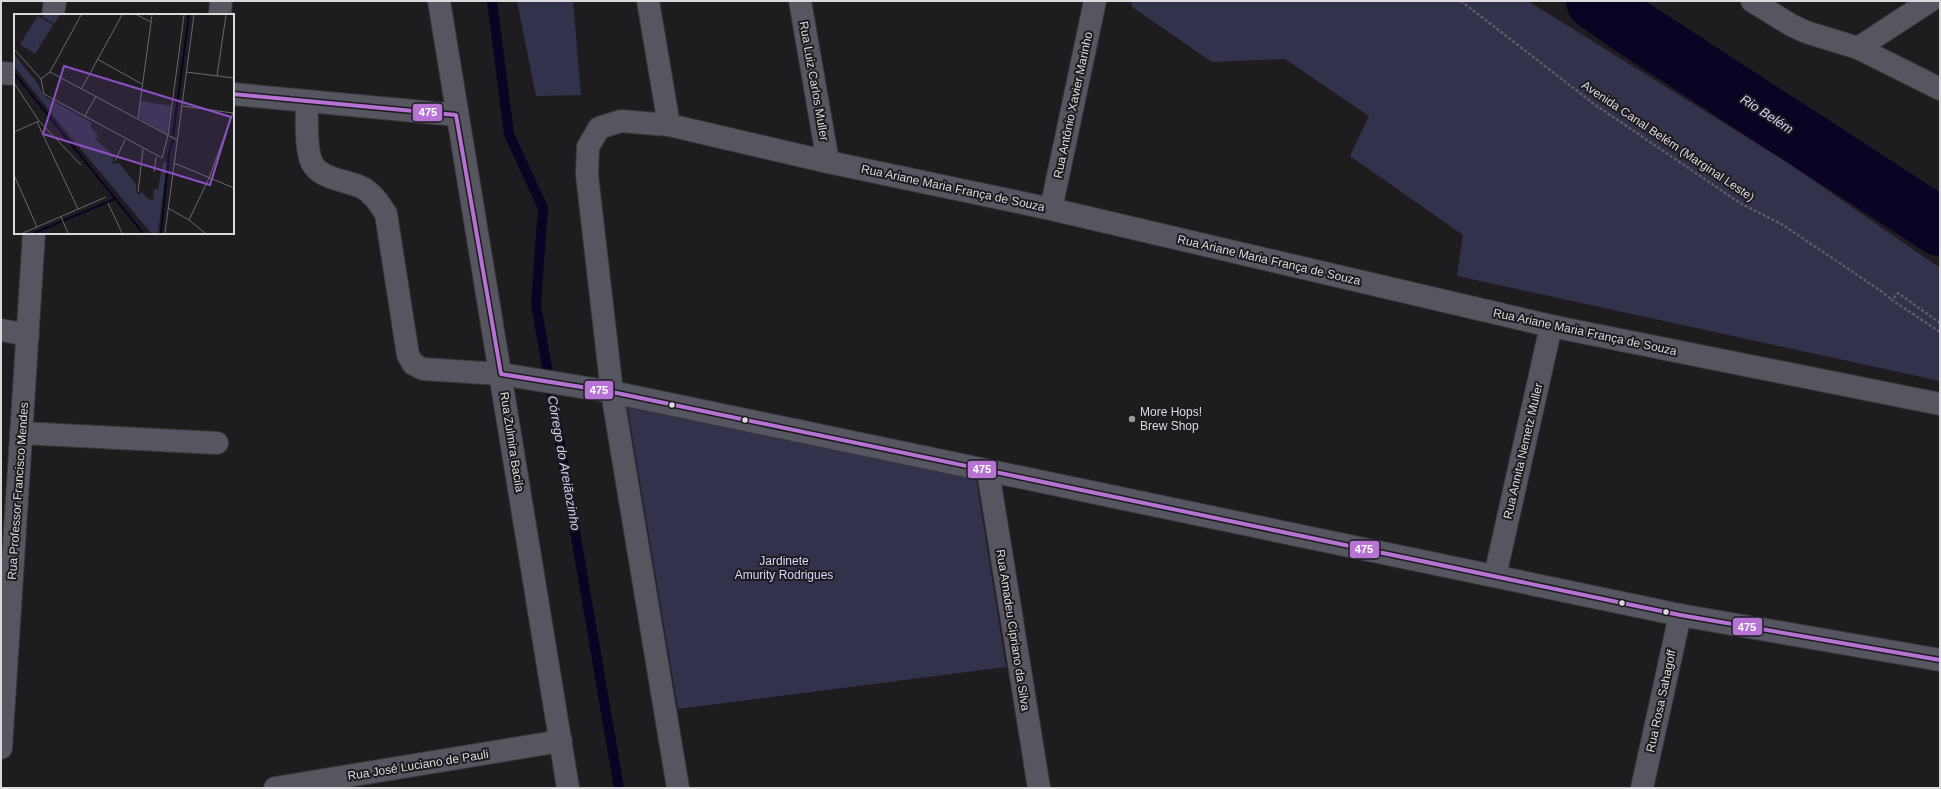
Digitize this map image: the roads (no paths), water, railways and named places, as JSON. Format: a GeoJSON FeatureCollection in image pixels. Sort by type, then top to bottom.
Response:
{"type":"FeatureCollection","features":[{"type":"Feature","properties":{"kind":"street"},"geometry":{"type":"LineString","coordinates":[[53,14],[55,1]]}},
{"type":"Feature","properties":{"kind":"street"},"geometry":{"type":"LineString","coordinates":[[220,14],[221,1]]}},
{"type":"Feature","properties":{"kind":"street","name":"Rua Zulmira Bacila"},"geometry":{"type":"LineString","coordinates":[[439,1],[456,115],[501,374],[568,788]]}},
{"type":"Feature","properties":{"kind":"street"},"geometry":{"type":"LineString","coordinates":[[648,1],[669,125]]}},
{"type":"Feature","properties":{"kind":"street","name":"Rua Luiz Carlos Muller"},"geometry":{"type":"LineString","coordinates":[[800,1],[828,162]]}},
{"type":"Feature","properties":{"kind":"street","name":"Rua Antônio Xavier Marinho"},"geometry":{"type":"LineString","coordinates":[[1052,209],[1095,1]]}},
{"type":"Feature","properties":{"kind":"street"},"geometry":{"type":"LineString","coordinates":[[1752,1],[1791,25],[1806,32],[1858,48],[1940,89]]}},
{"type":"Feature","properties":{"kind":"street"},"geometry":{"type":"LineString","coordinates":[[1858,48],[1930,1]]}},
{"type":"Feature","properties":{"kind":"street"},"geometry":{"type":"LineString","coordinates":[[1,73],[14,74]]}},
{"type":"Feature","properties":{"kind":"street"},"geometry":{"type":"LineString","coordinates":[[234,94],[456,115]]}},
{"type":"Feature","properties":{"kind":"street"},"geometry":{"type":"LineString","coordinates":[[307,101],[308,139],[312,163],[319,172],[361,187],[375,197],[386,214],[408,355],[413,364],[424,369],[501,374],[612,392],[1680,615],[1940,660]]}},
{"type":"Feature","properties":{"kind":"street","name":"Rua Ariane Maria França de Souza"},"geometry":{"type":"LineString","coordinates":[[612,392],[587,175],[588,147],[599,128],[621,121],[669,125],[828,162],[1052,209],[1551,326],[1940,404]]}},
{"type":"Feature","properties":{"kind":"street","name":"Rua Professor Francisco Mendes"},"geometry":{"type":"LineString","coordinates":[[1,748],[2,702],[34,234]]}},
{"type":"Feature","properties":{"kind":"street","name":"Rua Annita Nemetz Muller"},"geometry":{"type":"LineString","coordinates":[[1495,576],[1551,326]]}},
{"type":"Feature","properties":{"kind":"street"},"geometry":{"type":"LineString","coordinates":[[1,330],[28,335]]}},
{"type":"Feature","properties":{"kind":"street"},"geometry":{"type":"LineString","coordinates":[[612,392],[678,788]]}},
{"type":"Feature","properties":{"kind":"street"},"geometry":{"type":"LineString","coordinates":[[21,433],[217,442]]}},
{"type":"Feature","properties":{"kind":"street","name":"Rua Amadeu Cipriano da Silva"},"geometry":{"type":"LineString","coordinates":[[988,471],[1039,788]]}},
{"type":"Feature","properties":{"kind":"street","name":"Rua Rosa Sahagoff"},"geometry":{"type":"LineString","coordinates":[[1642,788],[1680,615]]}},
{"type":"Feature","properties":{"kind":"street","name":"Rua José Luciano de Pauli"},"geometry":{"type":"LineString","coordinates":[[275,788],[561,741]]}},
{"type":"Feature","properties":{"kind":"waterway","name":"Córrego do Areiãozinho"},"geometry":{"type":"LineString","coordinates":[[492,1],[509,134],[543,208],[536,304],[619,788]]}},
{"type":"Feature","properties":{"kind":"waterway","name":"Rio Belém"},"geometry":{"type":"LineString","coordinates":[[1595,1],[1629,25],[1940,227]]}},
{"type":"Feature","properties":{"kind":"place","name":"More Hops! Brew Shop"},"geometry":{"type":"Point","coordinates":[1132,419]}},
{"type":"Feature","properties":{"kind":"park label","name":"Jardinete Amurity Rodrigues"},"geometry":{"type":"Point","coordinates":[784,568]}}]}
